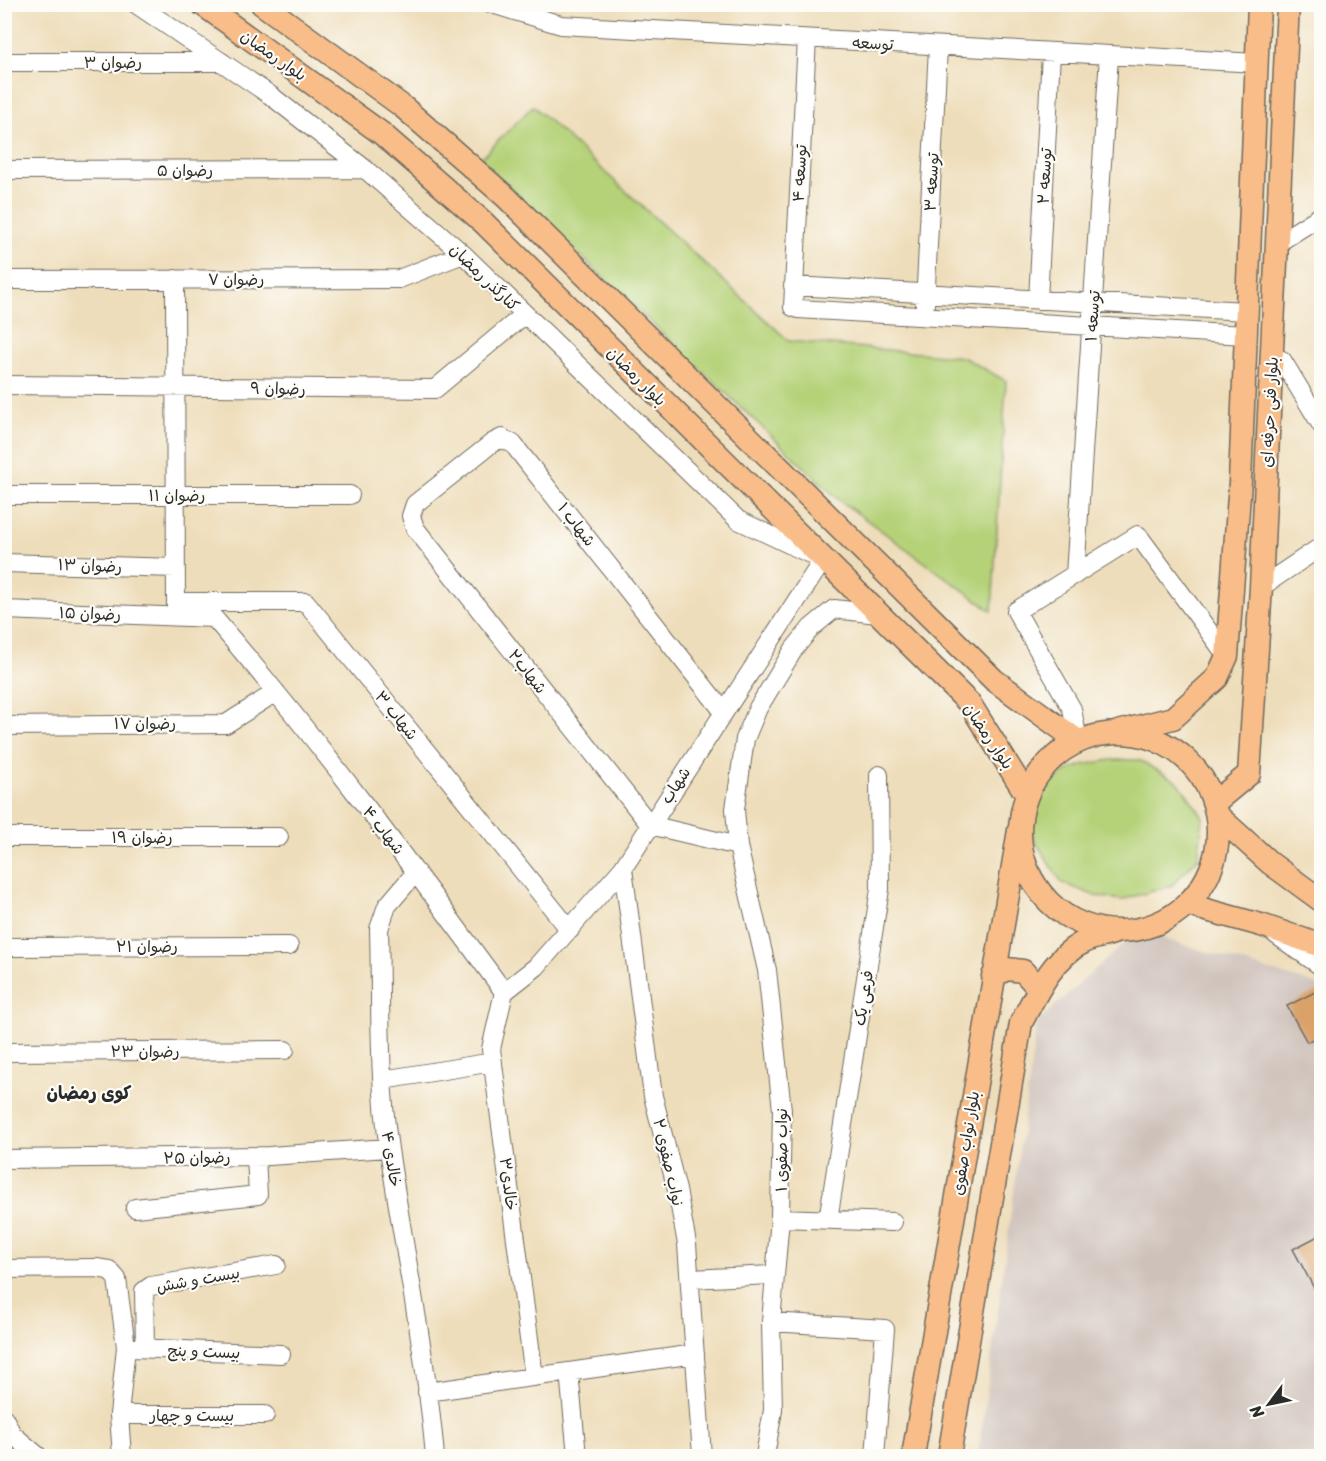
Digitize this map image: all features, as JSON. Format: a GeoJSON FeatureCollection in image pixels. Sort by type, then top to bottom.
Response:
{"type":"FeatureCollection","features":[{"type":"Feature","properties":{"kind":"main road","name":"بلوار رمضان"},"geometry":{"type":"LineString","coordinates":[[202,4],[389,140],[483,222],[970,704],[1026,794]]}},
{"type":"Feature","properties":{"kind":"main road","name":"بلوار رمضان"},"geometry":{"type":"LineString","coordinates":[[262,4],[402,106],[498,189],[994,680],[1078,741]]}},
{"type":"Feature","properties":{"kind":"main road","name":"بلوار فنی حرفه ای"},"geometry":{"type":"LineString","coordinates":[[1118,732],[1173,718],[1217,678],[1227,656],[1240,482],[1259,4]]}},
{"type":"Feature","properties":{"kind":"main road","name":"بلوار فنی حرفه ای"},"geometry":{"type":"LineString","coordinates":[[1216,809],[1249,774],[1261,586],[1288,4]]}},
{"type":"Feature","properties":{"kind":"main road"},"geometry":{"type":"LineString","coordinates":[[683,422],[707,398]]}},
{"type":"Feature","properties":{"kind":"main road"},"geometry":{"type":"LineString","coordinates":[[1116,933],[1078,924],[1047,901],[1026,868],[1019,830],[1026,794],[1047,762],[1078,741],[1118,732],[1150,737],[1178,751],[1200,774],[1216,809],[1270,862],[1322,901]]}},
{"type":"Feature","properties":{"kind":"main road"},"geometry":{"type":"LineString","coordinates":[[949,1456],[1021,1023],[1039,989],[1063,957],[1086,941],[1116,933],[1138,931],[1165,921],[1188,905],[1208,879],[1218,849],[1216,809]]}},
{"type":"Feature","properties":{"kind":"main road","name":"بلوار نواب صفوی"},"geometry":{"type":"LineString","coordinates":[[913,1456],[1019,830]]}},
{"type":"Feature","properties":{"kind":"main road"},"geometry":{"type":"LineString","coordinates":[[1188,905],[1261,925],[1322,946]]}},
{"type":"Feature","properties":{"kind":"main road"},"geometry":{"type":"LineString","coordinates":[[993,976],[1007,969],[1023,971],[1039,989]]}},
{"type":"Feature","properties":{"kind":"street","name":"کنارگذر رمضان"},"geometry":{"type":"LineString","coordinates":[[136,4],[222,62],[365,169],[463,254],[738,520],[823,560]]}},
{"type":"Feature","properties":{"kind":"street","name":"توسعه"},"geometry":{"type":"LineString","coordinates":[[492,4],[561,25],[1257,63]]}},
{"type":"Feature","properties":{"kind":"street","name":"توسعه ۴"},"geometry":{"type":"LineString","coordinates":[[807,39],[793,307],[924,317]]}},
{"type":"Feature","properties":{"kind":"street","name":"توسعه ۳"},"geometry":{"type":"LineString","coordinates":[[924,317],[938,46]]}},
{"type":"Feature","properties":{"kind":"street","name":"توسعه ۲"},"geometry":{"type":"LineString","coordinates":[[1038,300],[1051,53]]}},
{"type":"Feature","properties":{"kind":"street","name":"توسعه ۱"},"geometry":{"type":"LineString","coordinates":[[1075,575],[1109,56]]}},
{"type":"Feature","properties":{"kind":"street","name":"رضوان ۳"},"geometry":{"type":"LineString","coordinates":[[4,62],[222,62]]}},
{"type":"Feature","properties":{"kind":"street","name":"رضوان ۵"},"geometry":{"type":"LineString","coordinates":[[4,170],[365,169]]}},
{"type":"Feature","properties":{"kind":"street"},"geometry":{"type":"LineString","coordinates":[[1276,244],[1322,214]]}},
{"type":"Feature","properties":{"kind":"street","name":"رضوان ۷"},"geometry":{"type":"LineString","coordinates":[[4,280],[399,279],[463,254]]}},
{"type":"Feature","properties":{"kind":"street"},"geometry":{"type":"LineString","coordinates":[[175,279],[176,610]]}},
{"type":"Feature","properties":{"kind":"street"},"geometry":{"type":"LineString","coordinates":[[793,286],[1246,311]]}},
{"type":"Feature","properties":{"kind":"street","name":"رضوان ۹"},"geometry":{"type":"LineString","coordinates":[[4,385],[435,389],[524,315]]}},
{"type":"Feature","properties":{"kind":"street"},"geometry":{"type":"LineString","coordinates":[[924,317],[1245,335]]}},
{"type":"Feature","properties":{"kind":"street"},"geometry":{"type":"LineString","coordinates":[[1282,360],[1322,426]]}},
{"type":"Feature","properties":{"kind":"street","name":"شهاب ۱"},"geometry":{"type":"LineString","coordinates":[[411,516],[415,504],[492,443],[502,438],[513,444],[723,711]]}},
{"type":"Feature","properties":{"kind":"street","name":"رضوان ۱۱"},"geometry":{"type":"LineString","coordinates":[[4,495],[350,495]]}},
{"type":"Feature","properties":{"kind":"street","name":"شهاب۲"},"geometry":{"type":"LineString","coordinates":[[411,516],[415,528],[650,825]]}},
{"type":"Feature","properties":{"kind":"street"},"geometry":{"type":"LineString","coordinates":[[1078,741],[1072,709],[1016,611],[1138,536],[1227,656]]}},
{"type":"Feature","properties":{"kind":"street"},"geometry":{"type":"LineString","coordinates":[[1261,586],[1322,546]]}},
{"type":"Feature","properties":{"kind":"street","name":"شهاب"},"geometry":{"type":"LineString","coordinates":[[504,992],[536,967],[623,868],[823,560]]}},
{"type":"Feature","properties":{"kind":"street","name":"رضوان ۱۳"},"geometry":{"type":"LineString","coordinates":[[4,563],[176,568]]}},
{"type":"Feature","properties":{"kind":"street","name":"شهاب ۳"},"geometry":{"type":"LineString","coordinates":[[176,610],[306,602],[570,930]]}},
{"type":"Feature","properties":{"kind":"street","name":"نواب صفوی ۱"},"geometry":{"type":"LineString","coordinates":[[765,1456],[773,1410],[771,1322],[773,1275],[780,1218],[782,1110],[766,970],[738,846],[735,809],[745,739],[758,708],[779,673],[811,628],[834,609],[878,614]]}},
{"type":"Feature","properties":{"kind":"street","name":"رضوان ۱۵"},"geometry":{"type":"LineString","coordinates":[[4,610],[176,610]]}},
{"type":"Feature","properties":{"kind":"street","name":"شهاب ۴"},"geometry":{"type":"LineString","coordinates":[[176,610],[214,618],[260,671],[416,872],[504,992]]}},
{"type":"Feature","properties":{"kind":"street","name":"رضوان ۱۷"},"geometry":{"type":"LineString","coordinates":[[4,726],[226,724],[276,692]]}},
{"type":"Feature","properties":{"kind":"street","name":"فرعی یک"},"geometry":{"type":"LineString","coordinates":[[828,1220],[880,889],[879,775]]}},
{"type":"Feature","properties":{"kind":"street"},"geometry":{"type":"LineString","coordinates":[[650,825],[738,846]]}},
{"type":"Feature","properties":{"kind":"street","name":"رضوان ۱۹"},"geometry":{"type":"LineString","coordinates":[[4,837],[279,837]]}},
{"type":"Feature","properties":{"kind":"street","name":"نواب صفوی ۲"},"geometry":{"type":"LineString","coordinates":[[623,868],[653,1096],[677,1190],[690,1280],[702,1456]]}},
{"type":"Feature","properties":{"kind":"street","name":"خالدی ۴"},"geometry":{"type":"LineString","coordinates":[[416,872],[387,906],[380,929],[383,1080],[388,1148],[417,1313],[435,1456]]}},
{"type":"Feature","properties":{"kind":"street"},"geometry":{"type":"LineString","coordinates":[[1261,925],[1322,967]]}},
{"type":"Feature","properties":{"kind":"street","name":"رضوان ۲۱"},"geometry":{"type":"LineString","coordinates":[[4,947],[289,946]]}},
{"type":"Feature","properties":{"kind":"street","name":"خالدی۳"},"geometry":{"type":"LineString","coordinates":[[504,992],[491,1049],[534,1377]]}},
{"type":"Feature","properties":{"kind":"street","name":"رضوان ۲۳"},"geometry":{"type":"LineString","coordinates":[[4,1053],[285,1050]]}},
{"type":"Feature","properties":{"kind":"street"},"geometry":{"type":"LineString","coordinates":[[383,1080],[493,1062]]}},
{"type":"Feature","properties":{"kind":"street","name":"رضوان ۲۵"},"geometry":{"type":"LineString","coordinates":[[4,1159],[256,1156],[388,1148]]}},
{"type":"Feature","properties":{"kind":"street"},"geometry":{"type":"LineString","coordinates":[[135,1208],[258,1195],[256,1156]]}},
{"type":"Feature","properties":{"kind":"street"},"geometry":{"type":"LineString","coordinates":[[780,1218],[893,1222]]}},
{"type":"Feature","properties":{"kind":"street","name":"بیست و شش"},"geometry":{"type":"LineString","coordinates":[[145,1348],[144,1291],[151,1286],[276,1265]]}},
{"type":"Feature","properties":{"kind":"street"},"geometry":{"type":"LineString","coordinates":[[4,1269],[96,1268],[109,1270],[117,1279],[126,1347],[119,1415],[122,1456]]}},
{"type":"Feature","properties":{"kind":"street"},"geometry":{"type":"LineString","coordinates":[[690,1280],[773,1275]]}},
{"type":"Feature","properties":{"kind":"street"},"geometry":{"type":"LineString","coordinates":[[771,1322],[885,1329],[874,1456]]}},
{"type":"Feature","properties":{"kind":"street","name":"بیست و پنج"},"geometry":{"type":"LineString","coordinates":[[126,1347],[281,1354]]}},
{"type":"Feature","properties":{"kind":"street"},"geometry":{"type":"LineString","coordinates":[[428,1392],[695,1354]]}},
{"type":"Feature","properties":{"kind":"street"},"geometry":{"type":"LineString","coordinates":[[569,1372],[577,1456]]}},
{"type":"Feature","properties":{"kind":"street","name":"بیست و چهار"},"geometry":{"type":"LineString","coordinates":[[119,1415],[266,1415]]}},
{"type":"Feature","properties":{"kind":"street"},"geometry":{"type":"LineString","coordinates":[[4,1418],[12,1434],[38,1456]]}},
{"type":"Feature","properties":{"kind":"shaded area"},"geometry":{"type":"Polygon","coordinates":[[[1138,931],[1321,986],[1321,1456],[978,1456],[1037,1022],[1138,931]]]}},
{"type":"Feature","properties":{"kind":"green space"},"geometry":{"type":"Polygon","coordinates":[[[533,106],[789,341],[963,357],[1006,381],[992,611],[839,500],[479,160],[533,106]]]}},
{"type":"Feature","properties":{"kind":"green space"},"geometry":{"type":"Polygon","coordinates":[[[1111,760],[1139,760],[1178,782],[1203,817],[1198,858],[1171,886],[1121,900],[1096,896],[1062,883],[1033,838],[1030,811],[1055,780],[1063,774],[1082,766],[1111,760]]]}},
{"type":"Feature","properties":{"kind":"building"},"geometry":{"type":"Polygon","coordinates":[[[1317,991],[1322,998],[1322,1034],[1307,1042],[1287,1006],[1317,991]]]}},
{"type":"Feature","properties":{"kind":"building"},"geometry":{"type":"Polygon","coordinates":[[[1322,1234],[1322,1303],[1293,1249],[1322,1234]]]}},
{"type":"Feature","properties":{"kind":"district","name":"کوی رمضان"},"geometry":{"type":"Point","coordinates":[89,1093]}}]}
